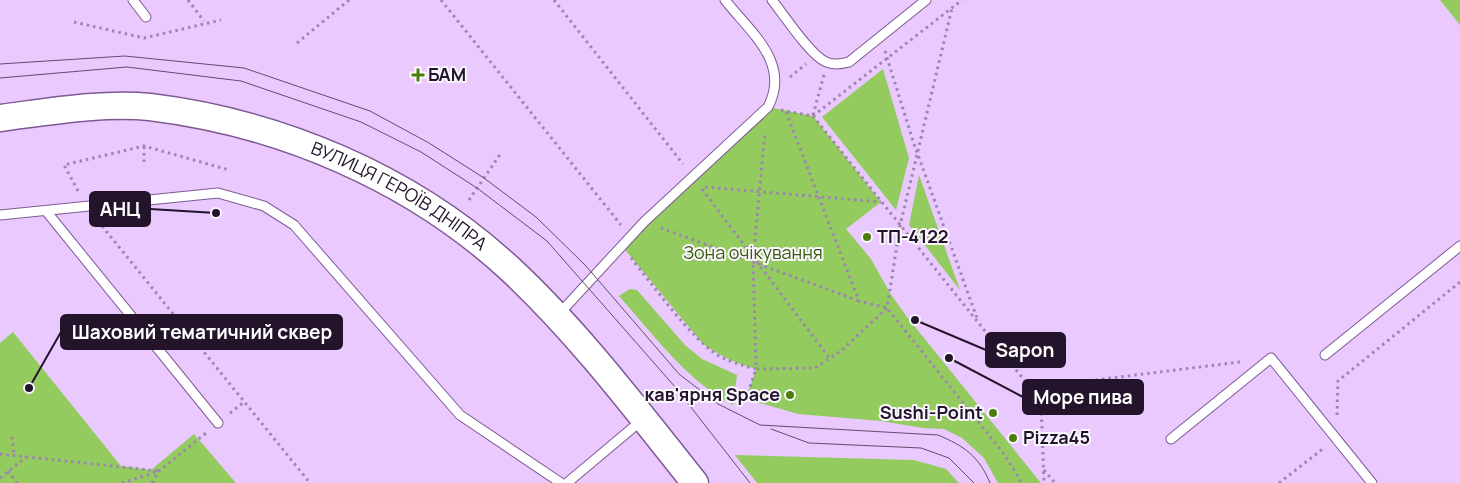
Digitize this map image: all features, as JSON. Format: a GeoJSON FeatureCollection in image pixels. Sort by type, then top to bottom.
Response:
{"type":"FeatureCollection","features":[{"type":"Feature","properties":{"kind":"main road","name":"ВУЛИЦЯ ГЕРОЇВ ДНІПРА"},"geometry":{"type":"LineString","coordinates":[[0,118],[82,108],[149,107],[214,119],[282,136],[342,159],[418,200],[460,228],[507,266],[557,316],[644,418],[695,483]]}},
{"type":"Feature","properties":{"kind":"lane"},"geometry":{"type":"LineString","coordinates":[[132,0],[146,17]]}},
{"type":"Feature","properties":{"kind":"lane"},"geometry":{"type":"LineString","coordinates":[[557,316],[644,222],[768,107],[775,89],[774,66],[725,0]]}},
{"type":"Feature","properties":{"kind":"lane"},"geometry":{"type":"LineString","coordinates":[[772,0],[816,56],[827,63],[839,64],[849,62],[926,0]]}},
{"type":"Feature","properties":{"kind":"lane"},"geometry":{"type":"LineString","coordinates":[[0,215],[218,194],[264,206],[294,225],[460,415],[561,483]]}},
{"type":"Feature","properties":{"kind":"lane"},"geometry":{"type":"LineString","coordinates":[[46,211],[218,423]]}},
{"type":"Feature","properties":{"kind":"lane"},"geometry":{"type":"LineString","coordinates":[[1325,355],[1460,246]]}},
{"type":"Feature","properties":{"kind":"lane"},"geometry":{"type":"LineString","coordinates":[[1171,439],[1270,358],[1372,483]]}},
{"type":"Feature","properties":{"kind":"lane"},"geometry":{"type":"LineString","coordinates":[[567,483],[644,418]]}},
{"type":"Feature","properties":{"kind":"path"},"geometry":{"type":"LineString","coordinates":[[188,0],[204,21]]}},
{"type":"Feature","properties":{"kind":"path"},"geometry":{"type":"LineString","coordinates":[[297,43],[349,0]]}},
{"type":"Feature","properties":{"kind":"path"},"geometry":{"type":"LineString","coordinates":[[441,0],[622,226]]}},
{"type":"Feature","properties":{"kind":"path"},"geometry":{"type":"LineString","coordinates":[[554,0],[693,176]]}},
{"type":"Feature","properties":{"kind":"path"},"geometry":{"type":"LineString","coordinates":[[812,116],[962,0]]}},
{"type":"Feature","properties":{"kind":"path"},"geometry":{"type":"LineString","coordinates":[[952,8],[900,226],[887,308],[830,359],[815,368],[756,369],[727,359],[703,344],[613,237],[622,226],[644,222],[753,260],[859,301],[887,308],[989,434],[1022,483]]}},
{"type":"Feature","properties":{"kind":"path"},"geometry":{"type":"LineString","coordinates":[[881,37],[917,154],[979,324]]}},
{"type":"Feature","properties":{"kind":"path"},"geometry":{"type":"LineString","coordinates":[[775,89],[816,56]]}},
{"type":"Feature","properties":{"kind":"path"},"geometry":{"type":"LineString","coordinates":[[812,116],[827,63]]}},
{"type":"Feature","properties":{"kind":"path"},"geometry":{"type":"LineString","coordinates":[[746,399],[756,369],[753,260],[768,107]]}},
{"type":"Feature","properties":{"kind":"path"},"geometry":{"type":"LineString","coordinates":[[859,301],[786,111],[812,116],[1041,401],[1044,483]]}},
{"type":"Feature","properties":{"kind":"path"},"geometry":{"type":"LineString","coordinates":[[144,146],[144,162]]}},
{"type":"Feature","properties":{"kind":"path"},"geometry":{"type":"LineString","coordinates":[[229,170],[144,146],[64,166],[87,208],[310,483]]}},
{"type":"Feature","properties":{"kind":"path"},"geometry":{"type":"LineString","coordinates":[[469,200],[501,153]]}},
{"type":"Feature","properties":{"kind":"path"},"geometry":{"type":"LineString","coordinates":[[830,359],[753,260],[700,186],[881,202]]}},
{"type":"Feature","properties":{"kind":"path"},"geometry":{"type":"LineString","coordinates":[[1279,483],[1336,438],[1338,381],[1460,282]]}},
{"type":"Feature","properties":{"kind":"path"},"geometry":{"type":"LineString","coordinates":[[1041,401],[1095,380],[1270,358]]}},
{"type":"Feature","properties":{"kind":"path"},"geometry":{"type":"LineString","coordinates":[[122,483],[159,471],[204,435]]}},
{"type":"Feature","properties":{"kind":"path"},"geometry":{"type":"LineString","coordinates":[[12,437],[14,455]]}},
{"type":"Feature","properties":{"kind":"path"},"geometry":{"type":"LineString","coordinates":[[0,454],[159,471]]}},
{"type":"Feature","properties":{"kind":"path"},"geometry":{"type":"LineString","coordinates":[[0,478],[26,456]]}},
{"type":"Feature","properties":{"kind":"path"},"geometry":{"type":"LineString","coordinates":[[1044,469],[1055,483]]}},
{"type":"Feature","properties":{"kind":"path"},"geometry":{"type":"LineString","coordinates":[[8,471],[18,483]]}},
{"type":"Feature","properties":{"kind":"path"},"geometry":{"type":"LineString","coordinates":[[152,483],[159,471]]}},
{"type":"Feature","properties":{"kind":"path"},"geometry":{"type":"LineString","coordinates":[[1017,476],[1017,483]]}},
{"type":"Feature","properties":{"kind":"green space"},"geometry":{"type":"Polygon","coordinates":[[[1440,0],[1460,0],[1460,25],[1440,0]]]}},
{"type":"Feature","properties":{"kind":"green space"},"geometry":{"type":"Polygon","coordinates":[[[883,69],[909,158],[896,210],[822,117],[883,69]]]}},
{"type":"Feature","properties":{"kind":"green space","name":"Зона очікування"},"geometry":{"type":"Polygon","coordinates":[[[768,107],[813,116],[881,202],[846,229],[871,259],[890,293],[907,317],[1041,483],[998,483],[984,458],[962,438],[944,429],[923,428],[881,421],[798,414],[746,399],[756,369],[728,359],[703,344],[622,246],[768,107]]]}},
{"type":"Feature","properties":{"kind":"green space"},"geometry":{"type":"Polygon","coordinates":[[[919,175],[960,290],[909,225],[919,175]]]}},
{"type":"Feature","properties":{"kind":"green space"},"geometry":{"type":"Polygon","coordinates":[[[630,289],[637,290],[685,345],[702,359],[737,375],[733,405],[700,383],[671,356],[619,296],[630,289]]]}},
{"type":"Feature","properties":{"kind":"green space"},"geometry":{"type":"Polygon","coordinates":[[[13,332],[121,466],[151,470],[194,434],[236,483],[0,483],[0,343],[13,332]]]}},
{"type":"Feature","properties":{"kind":"green space"},"geometry":{"type":"Polygon","coordinates":[[[735,455],[914,460],[946,469],[959,483],[757,483],[735,455]]]}},
{"type":"Feature","properties":{"kind":"tram line"},"geometry":{"type":"LineString","coordinates":[[0,64],[125,56],[244,68],[370,111],[429,143],[484,178],[536,217],[586,266],[679,374],[718,404],[760,425],[938,435],[956,443],[970,453],[981,466],[990,483]]}},
{"type":"Feature","properties":{"kind":"tram line"},"geometry":{"type":"LineString","coordinates":[[0,78],[127,67],[241,81],[361,122],[421,152],[477,188],[547,241],[676,388],[750,483]]}},
{"type":"Feature","properties":{"kind":"tram line"},"geometry":{"type":"LineString","coordinates":[[771,429],[809,443],[921,448],[949,458],[974,483]]}},
{"type":"Feature","properties":{"kind":"place","name":"БАМ"},"geometry":{"type":"Point","coordinates":[418,75]}},
{"type":"Feature","properties":{"kind":"place","name":"АНЦ"},"geometry":{"type":"Point","coordinates":[216,213]}},
{"type":"Feature","properties":{"kind":"place","name":"ТП-4122"},"geometry":{"type":"Point","coordinates":[867,237]}},
{"type":"Feature","properties":{"kind":"place","name":"Sapon"},"geometry":{"type":"Point","coordinates":[915,320]}},
{"type":"Feature","properties":{"kind":"place","name":"Море пива"},"geometry":{"type":"Point","coordinates":[949,358]}},
{"type":"Feature","properties":{"kind":"place","name":"Шаховий тематичний сквер"},"geometry":{"type":"Point","coordinates":[29,388]}},
{"type":"Feature","properties":{"kind":"place","name":"кав'ярня Space"},"geometry":{"type":"Point","coordinates":[790,395]}},
{"type":"Feature","properties":{"kind":"place","name":"Sushi-Point"},"geometry":{"type":"Point","coordinates":[993,413]}},
{"type":"Feature","properties":{"kind":"place","name":"Pizza45"},"geometry":{"type":"Point","coordinates":[1013,438]}}]}
